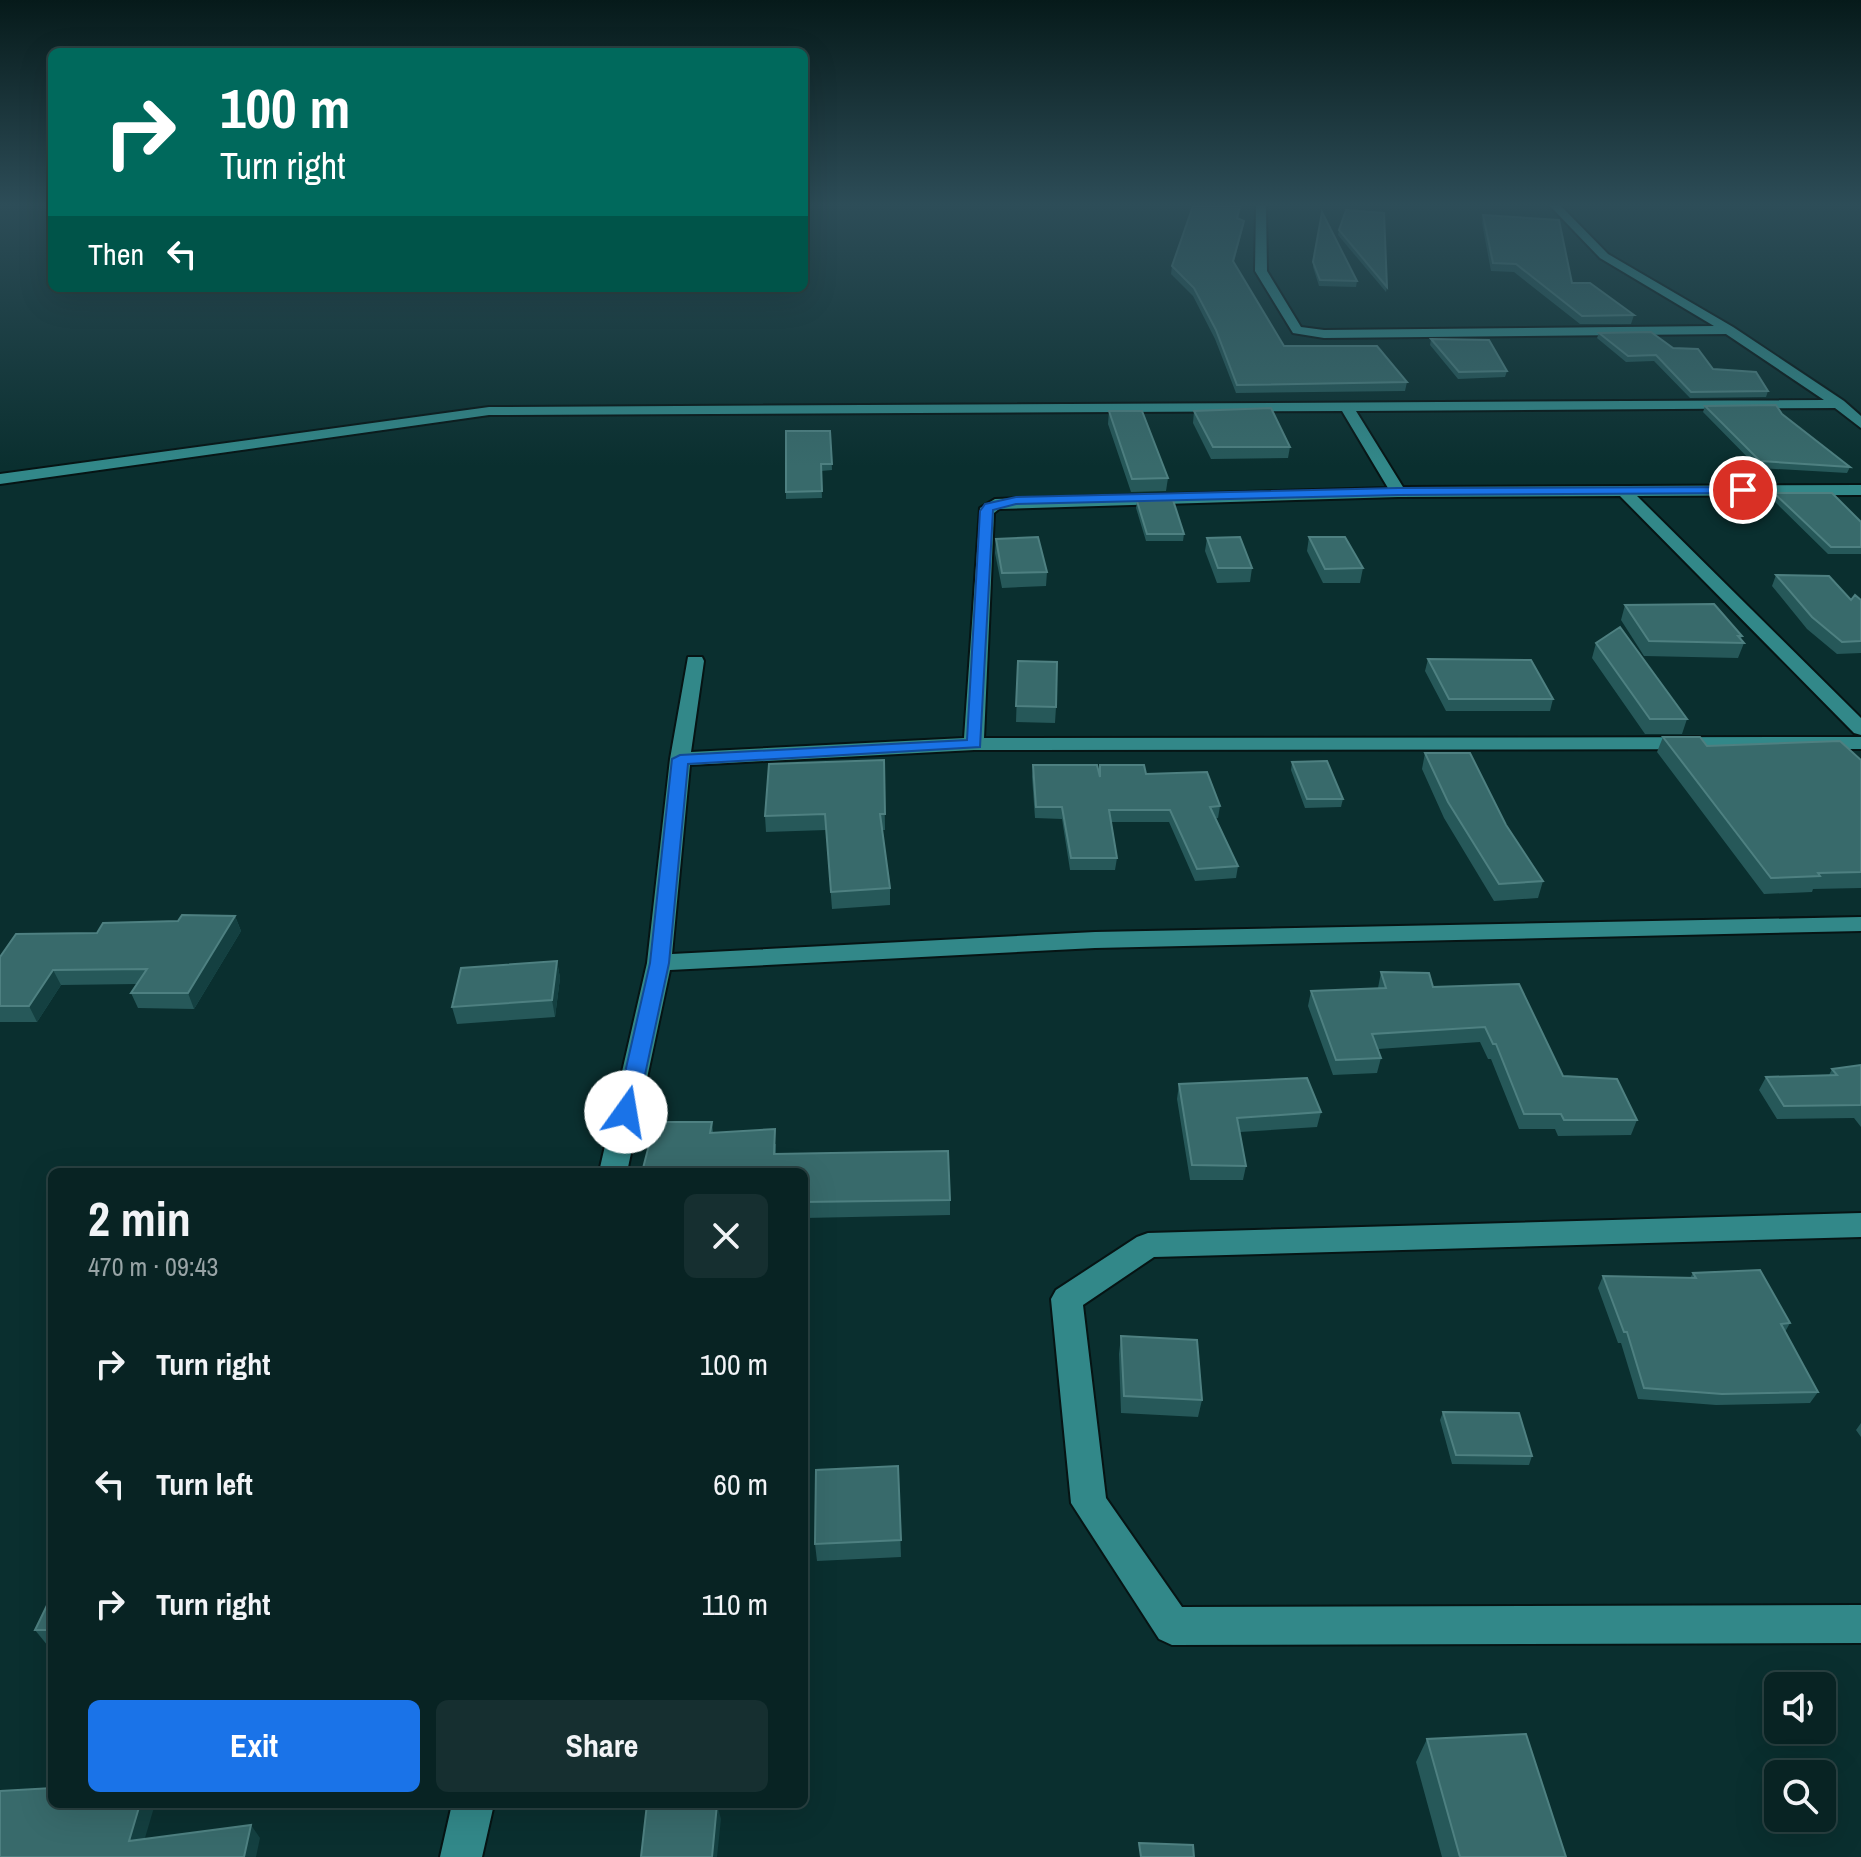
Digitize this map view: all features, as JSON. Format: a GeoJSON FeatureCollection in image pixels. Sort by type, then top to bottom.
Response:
{"type":"FeatureCollection","features":[{"type":"Feature","properties":{"kind":"street"},"geometry":{"type":"LineString","coordinates":[[1274,293],[1297,330],[1324,334],[1729,330]]}},
{"type":"Feature","properties":{"kind":"street"},"geometry":{"type":"LineString","coordinates":[[1666,293],[1729,330],[1839,404],[1861,424]]}},
{"type":"Feature","properties":{"kind":"street"},"geometry":{"type":"LineString","coordinates":[[0,479],[489,411],[1839,404]]}},
{"type":"Feature","properties":{"kind":"street"},"geometry":{"type":"LineString","coordinates":[[1347,408],[1398,492]]}},
{"type":"Feature","properties":{"kind":"street"},"geometry":{"type":"LineString","coordinates":[[974,744],[986,511],[989,507],[1016,501],[1398,492],[1861,490]]}},
{"type":"Feature","properties":{"kind":"street"},"geometry":{"type":"LineString","coordinates":[[1624,491],[1861,729]]}},
{"type":"Feature","properties":{"kind":"street"},"geometry":{"type":"LineString","coordinates":[[614,1168],[659,963],[680,759],[695,661]]}},
{"type":"Feature","properties":{"kind":"street"},"geometry":{"type":"LineString","coordinates":[[680,759],[974,744],[1861,743]]}},
{"type":"Feature","properties":{"kind":"street"},"geometry":{"type":"LineString","coordinates":[[659,963],[1095,940],[1861,924]]}},
{"type":"Feature","properties":{"kind":"street"},"geometry":{"type":"LineString","coordinates":[[1861,1225],[1148,1245],[1067,1299],[1089,1503],[1172,1626],[1861,1624]]}},
{"type":"Feature","properties":{"kind":"street"},"geometry":{"type":"LineString","coordinates":[[461,1857],[472,1808]]}},
{"type":"Feature","properties":{"kind":"building"},"geometry":{"type":"Polygon","coordinates":[[[1196,293],[1252,293],[1284,346],[1377,346],[1407,382],[1237,385],[1216,330],[1196,293]]]}},
{"type":"Feature","properties":{"kind":"building"},"geometry":{"type":"Polygon","coordinates":[[[1552,293],[1603,293],[1634,315],[1582,316],[1552,293]]]}},
{"type":"Feature","properties":{"kind":"building"},"geometry":{"type":"Polygon","coordinates":[[[1651,332],[1673,348],[1698,349],[1713,369],[1756,372],[1768,391],[1691,392],[1656,355],[1628,356],[1599,333],[1651,332]]]}},
{"type":"Feature","properties":{"kind":"building"},"geometry":{"type":"Polygon","coordinates":[[[1431,339],[1489,340],[1507,371],[1459,372],[1431,339]]]}},
{"type":"Feature","properties":{"kind":"building"},"geometry":{"type":"Polygon","coordinates":[[[1776,405],[1782,414],[1850,467],[1760,461],[1705,406],[1776,405]]]}},
{"type":"Feature","properties":{"kind":"building"},"geometry":{"type":"Polygon","coordinates":[[[1271,408],[1290,447],[1213,447],[1194,411],[1271,408]]]}},
{"type":"Feature","properties":{"kind":"building"},"geometry":{"type":"Polygon","coordinates":[[[1109,411],[1142,411],[1168,478],[1132,479],[1109,411]]]}},
{"type":"Feature","properties":{"kind":"building"},"geometry":{"type":"Polygon","coordinates":[[[786,431],[830,431],[832,464],[821,464],[822,491],[786,492],[786,431]]]}},
{"type":"Feature","properties":{"kind":"building"},"geometry":{"type":"Polygon","coordinates":[[[1774,493],[1832,493],[1861,522],[1861,547],[1831,547],[1774,493]]]}},
{"type":"Feature","properties":{"kind":"building"},"geometry":{"type":"Polygon","coordinates":[[[1173,500],[1184,534],[1147,534],[1137,501],[1173,500]]]}},
{"type":"Feature","properties":{"kind":"building"},"geometry":{"type":"Polygon","coordinates":[[[1038,537],[1047,572],[1002,573],[996,539],[1038,537]]]}},
{"type":"Feature","properties":{"kind":"building"},"geometry":{"type":"Polygon","coordinates":[[[1240,537],[1252,568],[1218,568],[1207,538],[1240,537]]]}},
{"type":"Feature","properties":{"kind":"building"},"geometry":{"type":"Polygon","coordinates":[[[1309,537],[1345,537],[1363,568],[1325,569],[1309,537]]]}},
{"type":"Feature","properties":{"kind":"building"},"geometry":{"type":"Polygon","coordinates":[[[1776,575],[1829,576],[1851,600],[1855,595],[1861,600],[1861,641],[1842,642],[1812,617],[1776,575]]]}},
{"type":"Feature","properties":{"kind":"building"},"geometry":{"type":"Polygon","coordinates":[[[1714,604],[1742,636],[1738,636],[1744,643],[1649,641],[1625,605],[1714,604]]]}},
{"type":"Feature","properties":{"kind":"building"},"geometry":{"type":"Polygon","coordinates":[[[1620,627],[1687,719],[1650,719],[1596,643],[1620,627]]]}},
{"type":"Feature","properties":{"kind":"building"},"geometry":{"type":"Polygon","coordinates":[[[1428,659],[1531,660],[1553,699],[1449,699],[1428,659]]]}},
{"type":"Feature","properties":{"kind":"building"},"geometry":{"type":"Polygon","coordinates":[[[1018,661],[1057,662],[1056,707],[1016,706],[1018,661]]]}},
{"type":"Feature","properties":{"kind":"building"},"geometry":{"type":"Polygon","coordinates":[[[1663,737],[1700,737],[1707,746],[1840,741],[1861,760],[1861,872],[1771,878],[1663,737]]]}},
{"type":"Feature","properties":{"kind":"building"},"geometry":{"type":"Polygon","coordinates":[[[1425,753],[1470,753],[1506,825],[1543,881],[1499,884],[1448,802],[1425,753]]]}},
{"type":"Feature","properties":{"kind":"building"},"geometry":{"type":"Polygon","coordinates":[[[884,760],[885,814],[880,814],[890,888],[831,892],[825,814],[765,816],[769,764],[884,760]]]}},
{"type":"Feature","properties":{"kind":"building"},"geometry":{"type":"Polygon","coordinates":[[[1327,761],[1343,799],[1307,799],[1292,762],[1327,761]]]}},
{"type":"Feature","properties":{"kind":"building"},"geometry":{"type":"Polygon","coordinates":[[[1033,765],[1097,765],[1100,777],[1100,765],[1144,765],[1146,774],[1207,772],[1220,806],[1210,807],[1238,866],[1197,869],[1170,810],[1109,810],[1117,858],[1071,858],[1062,807],[1036,807],[1033,765]]]}},
{"type":"Feature","properties":{"kind":"building"},"geometry":{"type":"Polygon","coordinates":[[[182,915],[235,916],[188,993],[131,993],[147,969],[53,970],[29,1006],[0,1006],[0,957],[16,934],[97,933],[103,923],[178,921],[182,915]]]}},
{"type":"Feature","properties":{"kind":"building"},"geometry":{"type":"Polygon","coordinates":[[[557,961],[552,1000],[452,1007],[461,968],[557,961]]]}},
{"type":"Feature","properties":{"kind":"building"},"geometry":{"type":"Polygon","coordinates":[[[1381,972],[1429,973],[1433,987],[1519,984],[1563,1076],[1617,1079],[1637,1120],[1564,1120],[1561,1114],[1524,1114],[1496,1044],[1493,1044],[1485,1027],[1372,1034],[1381,1058],[1336,1060],[1311,991],[1386,988],[1381,972]]]}},
{"type":"Feature","properties":{"kind":"building"},"geometry":{"type":"Polygon","coordinates":[[[1861,1065],[1861,1105],[1784,1106],[1766,1077],[1837,1075],[1832,1069],[1861,1065]]]}},
{"type":"Feature","properties":{"kind":"building"},"geometry":{"type":"Polygon","coordinates":[[[1307,1078],[1321,1112],[1237,1118],[1246,1166],[1192,1165],[1179,1084],[1307,1078]]]}},
{"type":"Feature","properties":{"kind":"building"},"geometry":{"type":"Polygon","coordinates":[[[655,1122],[712,1122],[710,1133],[775,1129],[774,1154],[948,1151],[950,1200],[808,1202],[808,1168],[643,1168],[655,1122]]]}},
{"type":"Feature","properties":{"kind":"building"},"geometry":{"type":"Polygon","coordinates":[[[1760,1270],[1790,1323],[1781,1324],[1818,1392],[1722,1394],[1644,1388],[1627,1332],[1624,1332],[1603,1276],[1696,1278],[1693,1273],[1760,1270]]]}},
{"type":"Feature","properties":{"kind":"building"},"geometry":{"type":"Polygon","coordinates":[[[1121,1336],[1197,1340],[1202,1400],[1124,1396],[1121,1336]]]}},
{"type":"Feature","properties":{"kind":"building"},"geometry":{"type":"Polygon","coordinates":[[[1443,1412],[1519,1413],[1532,1456],[1456,1455],[1443,1412]]]}},
{"type":"Feature","properties":{"kind":"building"},"geometry":{"type":"Polygon","coordinates":[[[898,1466],[901,1540],[815,1544],[816,1470],[898,1466]]]}},
{"type":"Feature","properties":{"kind":"building"},"geometry":{"type":"Polygon","coordinates":[[[48,1603],[48,1630],[35,1630],[48,1603]]]}},
{"type":"Feature","properties":{"kind":"building"},"geometry":{"type":"Polygon","coordinates":[[[1526,1734],[1566,1857],[1460,1857],[1427,1739],[1526,1734]]]}},
{"type":"Feature","properties":{"kind":"building"},"geometry":{"type":"Polygon","coordinates":[[[48,1788],[48,1808],[139,1808],[129,1841],[251,1825],[244,1857],[0,1857],[0,1791],[48,1788]]]}},
{"type":"Feature","properties":{"kind":"building"},"geometry":{"type":"Polygon","coordinates":[[[647,1808],[717,1808],[712,1857],[641,1857],[647,1808]]]}},
{"type":"Feature","properties":{"kind":"building"},"geometry":{"type":"Polygon","coordinates":[[[1139,1843],[1193,1845],[1194,1857],[1141,1857],[1139,1843]]]}},
{"type":"Feature","properties":{"kind":"route"},"geometry":{"type":"LineString","coordinates":[[626,1112],[659,963],[680,759],[974,744],[986,511],[989,507],[1006,501],[1398,492],[1743,490]]}}]}
